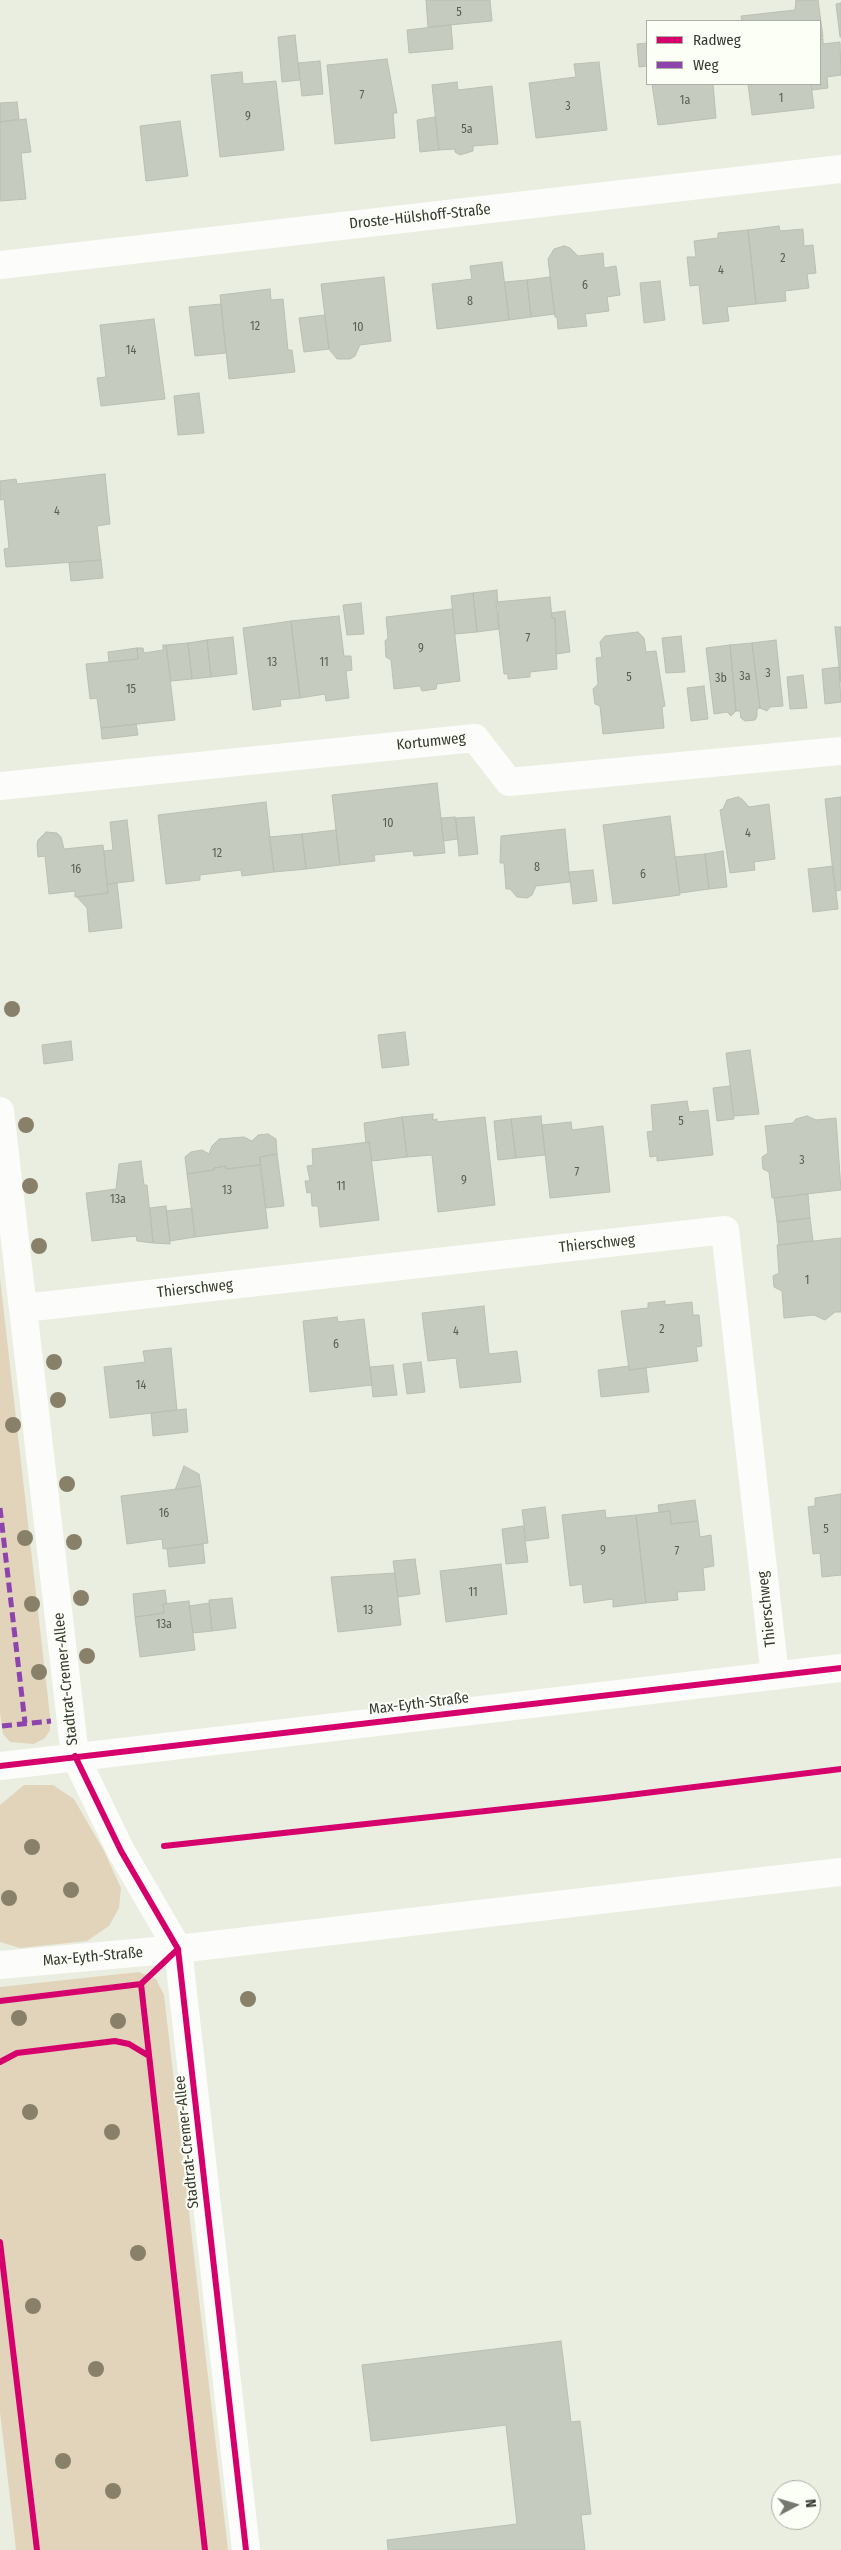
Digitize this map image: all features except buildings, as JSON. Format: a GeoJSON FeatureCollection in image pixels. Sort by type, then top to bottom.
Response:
{"type":"FeatureCollection","features":[{"type":"Feature","properties":{"kind":"street","name":"Droste-Hülshoff-Straße"},"geometry":{"type":"LineString","coordinates":[[0,265],[841,169]]}},
{"type":"Feature","properties":{"kind":"street","name":"Kortumweg"},"geometry":{"type":"LineString","coordinates":[[0,786],[475,738],[509,782],[841,751]]}},
{"type":"Feature","properties":{"kind":"street","name":"Stadtrat-Cremer-Allee"},"geometry":{"type":"LineString","coordinates":[[0,1111],[74,1756],[122,1851],[178,1949],[246,2550]]}},
{"type":"Feature","properties":{"kind":"street","name":"Thierschweg"},"geometry":{"type":"LineString","coordinates":[[24,1308],[725,1230],[774,1676]]}},
{"type":"Feature","properties":{"kind":"street","name":"Max-Eyth-Straße"},"geometry":{"type":"LineString","coordinates":[[0,1766],[841,1668]]}},
{"type":"Feature","properties":{"kind":"street","name":"Max-Eyth-Straße"},"geometry":{"type":"LineString","coordinates":[[0,1965],[178,1949],[841,1872]]}},
{"type":"Feature","properties":{"kind":"shaded area"},"geometry":{"type":"Polygon","coordinates":[[[0,1278],[50,1716],[50,1730],[45,1738],[34,1744],[10,1742],[3,1734],[0,1713],[0,1278]]]}},
{"type":"Feature","properties":{"kind":"shaded area"},"geometry":{"type":"Polygon","coordinates":[[[24,1785],[53,1785],[74,1799],[104,1851],[121,1888],[119,1908],[109,1926],[87,1941],[20,1948],[0,1942],[0,1805],[24,1785]]]}},
{"type":"Feature","properties":{"kind":"shaded area"},"geometry":{"type":"Polygon","coordinates":[[[139,1972],[156,1979],[164,1995],[228,2550],[16,2550],[0,2412],[0,1987],[139,1972]]]}},
{"type":"Feature","properties":{"kind":"marked path"},"geometry":{"type":"LineString","coordinates":[[0,1508],[25,1723]]}},
{"type":"Feature","properties":{"kind":"marked path"},"geometry":{"type":"LineString","coordinates":[[2,1726],[51,1721]]}},
{"type":"Feature","properties":{"kind":"cycle path"},"geometry":{"type":"LineString","coordinates":[[0,1766],[841,1668]]}},
{"type":"Feature","properties":{"kind":"cycle path"},"geometry":{"type":"LineString","coordinates":[[75,1756],[121,1851],[178,1949],[246,2550]]}},
{"type":"Feature","properties":{"kind":"cycle path"},"geometry":{"type":"LineString","coordinates":[[164,1846],[605,1798],[841,1769]]}},
{"type":"Feature","properties":{"kind":"cycle path"},"geometry":{"type":"LineString","coordinates":[[0,2001],[141,1984],[178,1949]]}},
{"type":"Feature","properties":{"kind":"cycle path"},"geometry":{"type":"LineString","coordinates":[[141,1984],[205,2550]]}},
{"type":"Feature","properties":{"kind":"cycle path"},"geometry":{"type":"LineString","coordinates":[[0,2062],[17,2053],[115,2041],[129,2044],[149,2056]]}},
{"type":"Feature","properties":{"kind":"cycle path"},"geometry":{"type":"LineString","coordinates":[[0,2242],[37,2550]]}}]}
